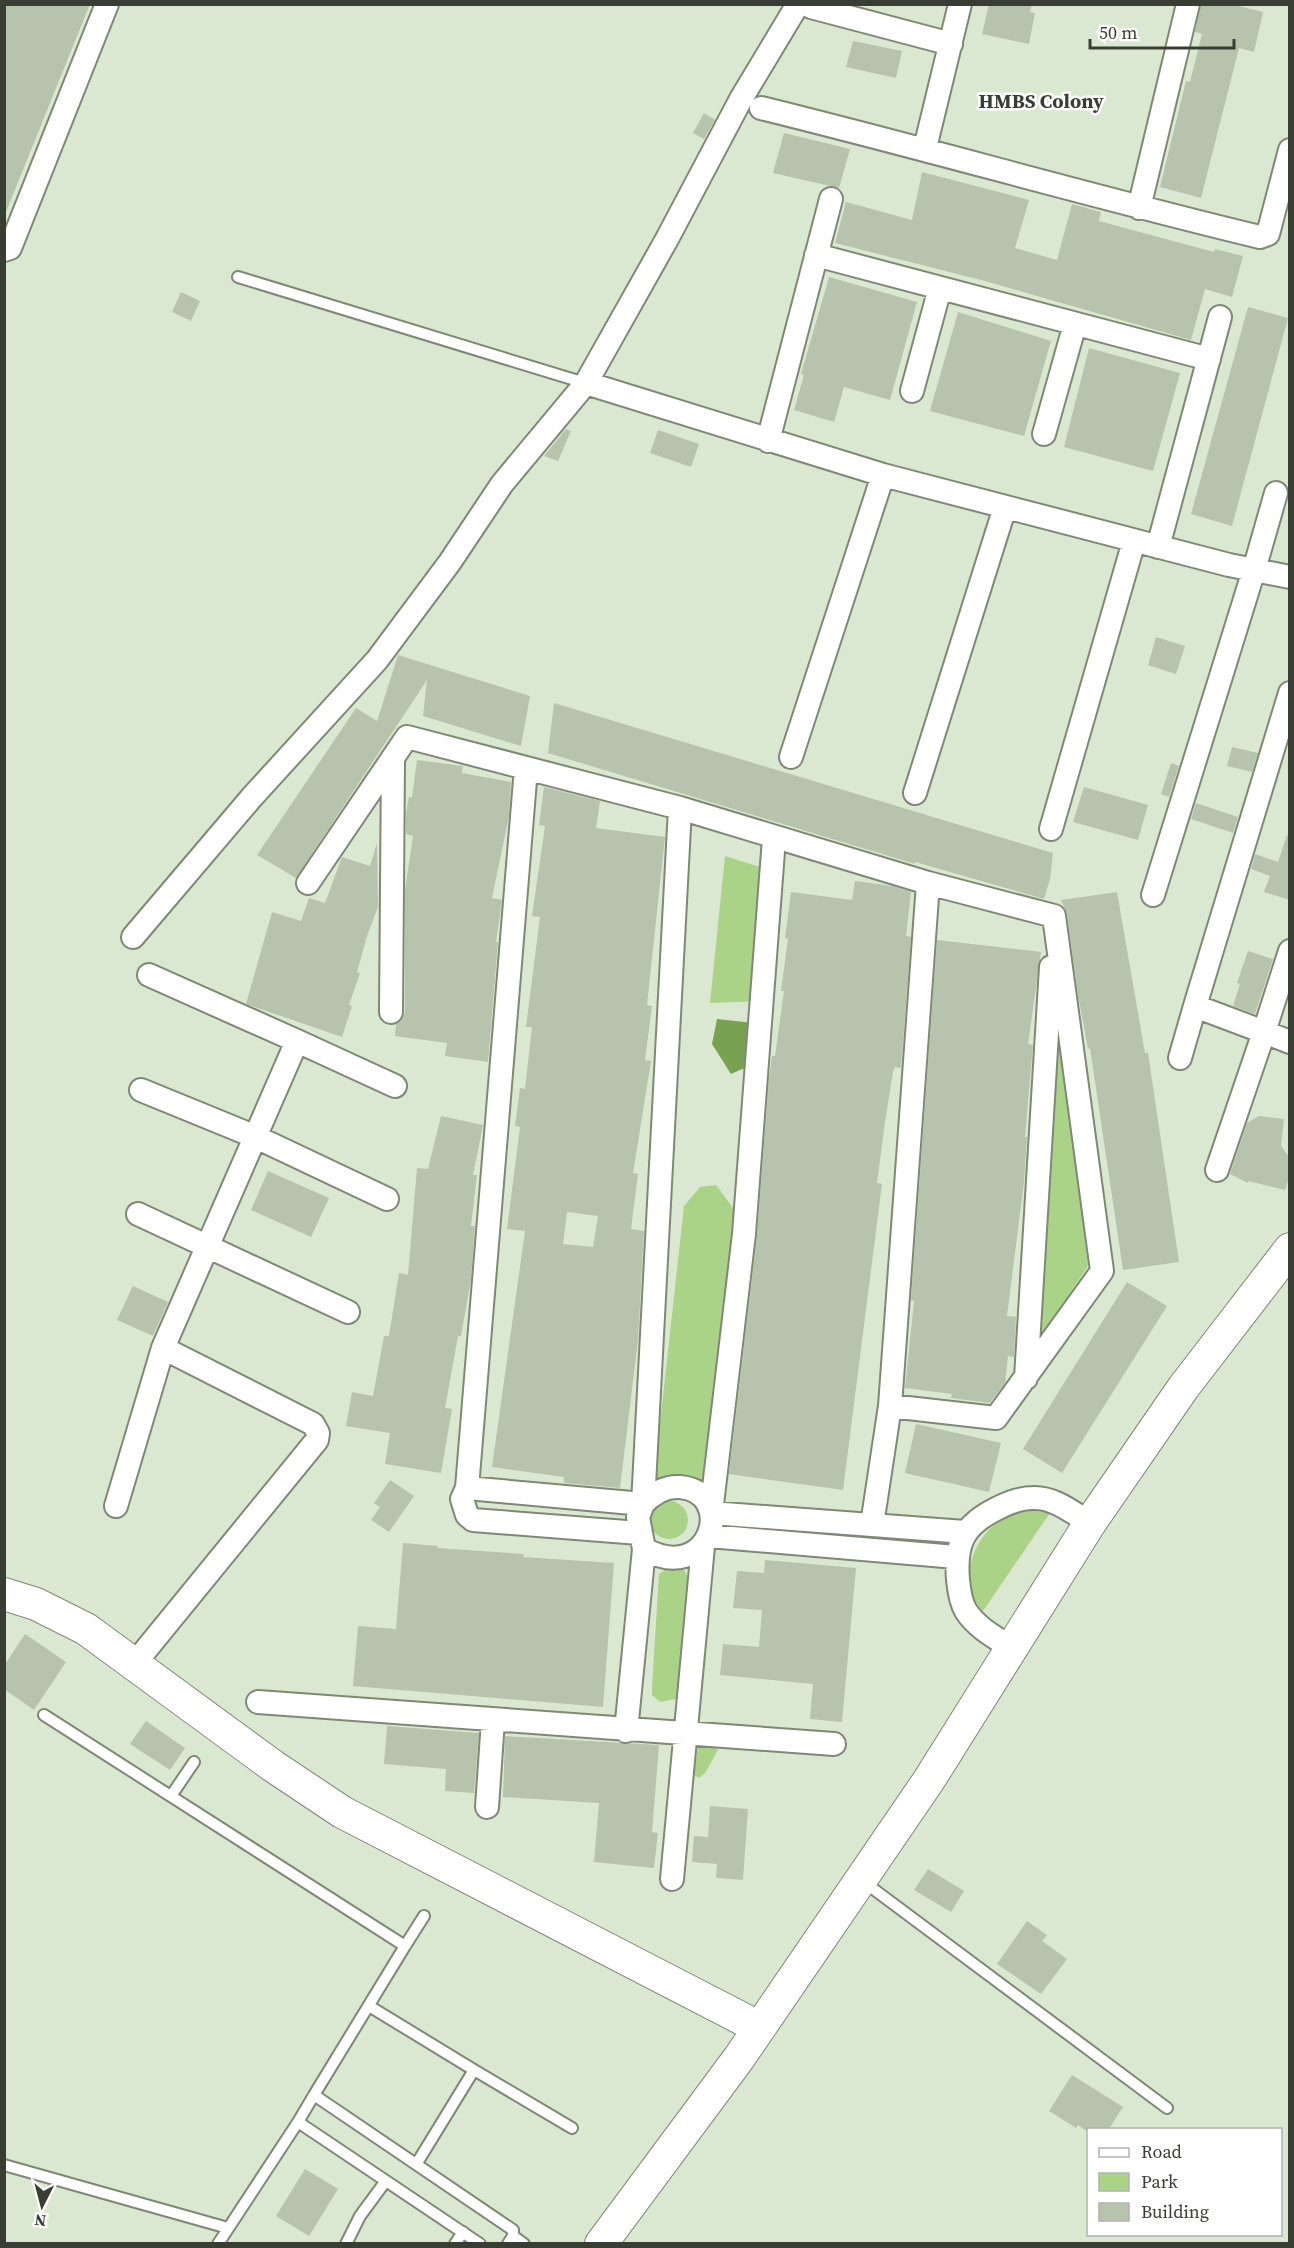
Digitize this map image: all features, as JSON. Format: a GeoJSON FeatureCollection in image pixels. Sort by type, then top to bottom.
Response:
{"type":"FeatureCollection","features":[{"type":"Feature","properties":{"kind":"main road"},"geometry":{"type":"LineString","coordinates":[[601,2244],[739,2058],[758,2027],[929,1780],[1090,1523],[1183,1388],[1290,1249]]}},
{"type":"Feature","properties":{"kind":"main road"},"geometry":{"type":"LineString","coordinates":[[4,1594],[36,1604],[86,1629],[273,1766],[342,1812],[758,2027]]}},
{"type":"Feature","properties":{"kind":"street"},"geometry":{"type":"LineString","coordinates":[[4,250],[10,248],[107,4]]}},
{"type":"Feature","properties":{"kind":"street"},"geometry":{"type":"LineString","coordinates":[[925,148],[960,4]]}},
{"type":"Feature","properties":{"kind":"street"},"geometry":{"type":"LineString","coordinates":[[1139,208],[1188,4]]}},
{"type":"Feature","properties":{"kind":"street"},"geometry":{"type":"LineString","coordinates":[[133,937],[252,797],[377,660],[450,562],[502,484],[586,383],[741,99],[805,6],[951,44]]}},
{"type":"Feature","properties":{"kind":"street"},"geometry":{"type":"LineString","coordinates":[[761,108],[925,148],[1139,208],[1260,237],[1268,234],[1287,174],[1290,150]]}},
{"type":"Feature","properties":{"kind":"street"},"geometry":{"type":"LineString","coordinates":[[768,441],[831,198]]}},
{"type":"Feature","properties":{"kind":"street"},"geometry":{"type":"LineString","coordinates":[[816,255],[1209,359]]}},
{"type":"Feature","properties":{"kind":"street"},"geometry":{"type":"LineString","coordinates":[[912,391],[940,288]]}},
{"type":"Feature","properties":{"kind":"street"},"geometry":{"type":"LineString","coordinates":[[1158,547],[1220,317]]}},
{"type":"Feature","properties":{"kind":"street"},"geometry":{"type":"LineString","coordinates":[[1044,434],[1075,324]]}},
{"type":"Feature","properties":{"kind":"street"},"geometry":{"type":"LineString","coordinates":[[586,383],[883,475],[1134,541],[1290,577]]}},
{"type":"Feature","properties":{"kind":"street"},"geometry":{"type":"LineString","coordinates":[[791,757],[883,475]]}},
{"type":"Feature","properties":{"kind":"street"},"geometry":{"type":"LineString","coordinates":[[1153,895],[1276,493]]}},
{"type":"Feature","properties":{"kind":"street"},"geometry":{"type":"LineString","coordinates":[[915,793],[1005,507]]}},
{"type":"Feature","properties":{"kind":"street"},"geometry":{"type":"LineString","coordinates":[[1051,828],[1134,541]]}},
{"type":"Feature","properties":{"kind":"street"},"geometry":{"type":"LineString","coordinates":[[1180,1058],[1290,693]]}},
{"type":"Feature","properties":{"kind":"street"},"geometry":{"type":"LineString","coordinates":[[308,883],[393,761],[407,737],[680,808],[928,883],[1054,916]]}},
{"type":"Feature","properties":{"kind":"street"},"geometry":{"type":"LineString","coordinates":[[391,1012],[393,761]]}},
{"type":"Feature","properties":{"kind":"street"},"geometry":{"type":"LineString","coordinates":[[526,768],[467,1488],[462,1499],[467,1515],[473,1520],[642,1541],[662,1557],[685,1558],[696,1554],[706,1541]]}},
{"type":"Feature","properties":{"kind":"street"},"geometry":{"type":"LineString","coordinates":[[626,1731],[642,1541],[638,1517],[643,1504],[680,808]]}},
{"type":"Feature","properties":{"kind":"street"},"geometry":{"type":"LineString","coordinates":[[672,1879],[706,1541],[744,1234],[774,838]]}},
{"type":"Feature","properties":{"kind":"street"},"geometry":{"type":"LineString","coordinates":[[872,1525],[890,1406],[928,883]]}},
{"type":"Feature","properties":{"kind":"street"},"geometry":{"type":"LineString","coordinates":[[890,1406],[996,1418],[1102,1271],[1054,916]]}},
{"type":"Feature","properties":{"kind":"street"},"geometry":{"type":"LineString","coordinates":[[1026,1378],[1054,916]]}},
{"type":"Feature","properties":{"kind":"street"},"geometry":{"type":"LineString","coordinates":[[1217,1170],[1290,951]]}},
{"type":"Feature","properties":{"kind":"street"},"geometry":{"type":"LineString","coordinates":[[149,975],[394,1086]]}},
{"type":"Feature","properties":{"kind":"street"},"geometry":{"type":"LineString","coordinates":[[1195,1006],[1290,1042]]}},
{"type":"Feature","properties":{"kind":"street"},"geometry":{"type":"LineString","coordinates":[[116,1506],[163,1348],[297,1041]]}},
{"type":"Feature","properties":{"kind":"street"},"geometry":{"type":"LineString","coordinates":[[141,1090],[256,1137],[387,1199]]}},
{"type":"Feature","properties":{"kind":"street"},"geometry":{"type":"LineString","coordinates":[[138,1214],[348,1312]]}},
{"type":"Feature","properties":{"kind":"street"},"geometry":{"type":"LineString","coordinates":[[135,1663],[317,1440],[318,1432],[313,1424],[163,1348]]}},
{"type":"Feature","properties":{"kind":"street"},"geometry":{"type":"LineString","coordinates":[[643,1504],[651,1495],[663,1490],[675,1487],[688,1488],[699,1493],[708,1502],[711,1513]]}},
{"type":"Feature","properties":{"kind":"street"},"geometry":{"type":"LineString","coordinates":[[467,1488],[643,1504]]}},
{"type":"Feature","properties":{"kind":"street"},"geometry":{"type":"LineString","coordinates":[[1012,1648],[982,1629],[966,1611],[959,1590],[956,1557],[965,1532],[973,1522],[986,1514],[1008,1503],[1033,1497],[1055,1502],[1090,1523]]}},
{"type":"Feature","properties":{"kind":"street"},"geometry":{"type":"LineString","coordinates":[[711,1513],[965,1532]]}},
{"type":"Feature","properties":{"kind":"street"},"geometry":{"type":"LineString","coordinates":[[706,1541],[956,1557]]}},
{"type":"Feature","properties":{"kind":"street"},"geometry":{"type":"LineString","coordinates":[[258,1702],[626,1731],[834,1744]]}},
{"type":"Feature","properties":{"kind":"street"},"geometry":{"type":"LineString","coordinates":[[487,1807],[493,1720]]}},
{"type":"Feature","properties":{"kind":"lane"},"geometry":{"type":"LineString","coordinates":[[238,277],[586,383]]}},
{"type":"Feature","properties":{"kind":"lane"},"geometry":{"type":"LineString","coordinates":[[44,1714],[405,1946]]}},
{"type":"Feature","properties":{"kind":"lane"},"geometry":{"type":"LineString","coordinates":[[171,1796],[194,1762]]}},
{"type":"Feature","properties":{"kind":"lane"},"geometry":{"type":"LineString","coordinates":[[861,1880],[1167,2108]]}},
{"type":"Feature","properties":{"kind":"lane"},"geometry":{"type":"LineString","coordinates":[[218,2244],[298,2122],[424,1916]]}},
{"type":"Feature","properties":{"kind":"lane"},"geometry":{"type":"LineString","coordinates":[[369,2006],[572,2128]]}},
{"type":"Feature","properties":{"kind":"lane"},"geometry":{"type":"LineString","coordinates":[[417,2163],[474,2070]]}},
{"type":"Feature","properties":{"kind":"lane"},"geometry":{"type":"LineString","coordinates":[[314,2095],[513,2230],[511,2240],[524,2244]]}},
{"type":"Feature","properties":{"kind":"lane"},"geometry":{"type":"LineString","coordinates":[[298,2122],[480,2244]]}},
{"type":"Feature","properties":{"kind":"lane"},"geometry":{"type":"LineString","coordinates":[[4,2165],[228,2228]]}},
{"type":"Feature","properties":{"kind":"lane"},"geometry":{"type":"LineString","coordinates":[[346,2244],[360,2216],[385,2182]]}},
{"type":"Feature","properties":{"kind":"lane"},"geometry":{"type":"LineString","coordinates":[[454,2244],[463,2232]]}},
{"type":"Feature","properties":{"kind":"green space"},"geometry":{"type":"Polygon","coordinates":[[[725,856],[779,873],[762,1001],[710,1003],[725,856]]]}},
{"type":"Feature","properties":{"kind":"green space"},"geometry":{"type":"Polygon","coordinates":[[[1059,1020],[1088,1266],[1040,1338],[1031,1336],[1059,1020]]]}},
{"type":"Feature","properties":{"kind":"green space"},"geometry":{"type":"Polygon","coordinates":[[[716,1185],[739,1216],[708,1485],[654,1478],[684,1206],[700,1187],[716,1185]]]}},
{"type":"Feature","properties":{"kind":"green space"},"geometry":{"type":"Polygon","coordinates":[[[669,1501],[682,1507],[688,1520],[682,1533],[669,1539],[656,1533],[650,1520],[656,1507],[669,1501]]]}},
{"type":"Feature","properties":{"kind":"green space"},"geometry":{"type":"Polygon","coordinates":[[[1030,1510],[1050,1513],[983,1611],[970,1588],[971,1562],[976,1549],[992,1527],[1003,1519],[1030,1510]]]}},
{"type":"Feature","properties":{"kind":"green space"},"geometry":{"type":"Polygon","coordinates":[[[673,1564],[682,1566],[689,1579],[680,1693],[676,1699],[660,1702],[652,1695],[659,1574],[673,1564]]]}},
{"type":"Feature","properties":{"kind":"green space"},"geometry":{"type":"Polygon","coordinates":[[[698,1746],[714,1747],[718,1750],[705,1773],[699,1778],[694,1775],[698,1746]]]}},
{"type":"Feature","properties":{"kind":"shaded area"},"geometry":{"type":"Polygon","coordinates":[[[717,1019],[753,1023],[749,1066],[731,1074],[712,1044],[717,1019]]]}},
{"type":"Feature","properties":{"kind":"building"},"geometry":{"type":"Polygon","coordinates":[[[4,4],[90,4],[6,212],[4,212],[4,4]]]}},
{"type":"Feature","properties":{"kind":"building"},"geometry":{"type":"Polygon","coordinates":[[[989,4],[1032,4],[1030,12],[1035,13],[1029,44],[982,34],[989,4]]]}},
{"type":"Feature","properties":{"kind":"building"},"geometry":{"type":"Polygon","coordinates":[[[1201,4],[1231,4],[1263,12],[1254,52],[1239,48],[1201,198],[1160,187],[1186,81],[1190,82],[1202,34],[1195,32],[1201,4]]]}},
{"type":"Feature","properties":{"kind":"building"},"geometry":{"type":"Polygon","coordinates":[[[853,41],[902,51],[896,78],[846,67],[853,41]]]}},
{"type":"Feature","properties":{"kind":"building"},"geometry":{"type":"Polygon","coordinates":[[[704,113],[715,120],[704,139],[693,133],[704,113]]]}},
{"type":"Feature","properties":{"kind":"building"},"geometry":{"type":"Polygon","coordinates":[[[784,133],[850,149],[839,188],[773,173],[784,133]]]}},
{"type":"Feature","properties":{"kind":"building"},"geometry":{"type":"Polygon","coordinates":[[[922,172],[1029,200],[1015,248],[1057,260],[1072,204],[1101,212],[1099,221],[1214,252],[1215,249],[1243,256],[1232,297],[1205,289],[1191,340],[985,281],[835,243],[846,202],[912,220],[922,172]]]}},
{"type":"Feature","properties":{"kind":"building"},"geometry":{"type":"Polygon","coordinates":[[[829,277],[917,302],[890,400],[844,387],[834,422],[794,410],[804,375],[801,374],[829,277]]]}},
{"type":"Feature","properties":{"kind":"building"},"geometry":{"type":"Polygon","coordinates":[[[181,292],[200,301],[191,321],[172,312],[181,292]]]}},
{"type":"Feature","properties":{"kind":"building"},"geometry":{"type":"Polygon","coordinates":[[[1248,307],[1288,318],[1232,526],[1191,514],[1248,307]]]}},
{"type":"Feature","properties":{"kind":"building"},"geometry":{"type":"Polygon","coordinates":[[[958,312],[1051,341],[1024,436],[930,411],[958,312]]]}},
{"type":"Feature","properties":{"kind":"building"},"geometry":{"type":"Polygon","coordinates":[[[1089,348],[1180,373],[1153,471],[1064,447],[1089,348]]]}},
{"type":"Feature","properties":{"kind":"building"},"geometry":{"type":"Polygon","coordinates":[[[566,429],[571,431],[558,461],[544,456],[566,429]]]}},
{"type":"Feature","properties":{"kind":"building"},"geometry":{"type":"Polygon","coordinates":[[[658,430],[699,444],[691,467],[650,453],[658,430]]]}},
{"type":"Feature","properties":{"kind":"building"},"geometry":{"type":"Polygon","coordinates":[[[1156,637],[1185,646],[1176,674],[1148,665],[1156,637]]]}},
{"type":"Feature","properties":{"kind":"building"},"geometry":{"type":"Polygon","coordinates":[[[398,655],[530,696],[521,746],[423,716],[427,680],[296,878],[257,855],[356,708],[377,721],[398,655]]]}},
{"type":"Feature","properties":{"kind":"building"},"geometry":{"type":"Polygon","coordinates":[[[554,703],[1053,853],[1050,879],[1044,899],[915,862],[915,864],[548,753],[554,703]]]}},
{"type":"Feature","properties":{"kind":"building"},"geometry":{"type":"Polygon","coordinates":[[[1232,747],[1258,753],[1252,772],[1227,766],[1232,747]]]}},
{"type":"Feature","properties":{"kind":"building"},"geometry":{"type":"Polygon","coordinates":[[[417,760],[463,766],[462,773],[511,782],[509,816],[492,898],[502,900],[496,942],[498,942],[488,1062],[445,1056],[447,1043],[395,1036],[396,1024],[405,1012],[405,890],[413,836],[406,834],[406,813],[409,797],[412,797],[417,760]]]}},
{"type":"Feature","properties":{"kind":"building"},"geometry":{"type":"Polygon","coordinates":[[[1171,763],[1179,766],[1169,797],[1161,794],[1171,763]]]}},
{"type":"Feature","properties":{"kind":"building"},"geometry":{"type":"Polygon","coordinates":[[[544,787],[600,801],[596,828],[665,837],[647,1005],[652,1006],[645,1060],[651,1061],[633,1173],[638,1174],[631,1229],[644,1231],[638,1340],[620,1488],[564,1483],[564,1477],[492,1467],[525,1231],[507,1229],[520,1127],[515,1126],[520,1088],[525,1089],[532,1027],[526,1027],[540,917],[532,916],[545,826],[539,825],[544,787]],[[567,1212],[563,1244],[593,1247],[598,1216],[567,1212]]]}},
{"type":"Feature","properties":{"kind":"building"},"geometry":{"type":"Polygon","coordinates":[[[1084,787],[1148,805],[1138,840],[1073,822],[1084,787]]]}},
{"type":"Feature","properties":{"kind":"building"},"geometry":{"type":"Polygon","coordinates":[[[1196,803],[1238,817],[1233,833],[1191,819],[1196,803]]]}},
{"type":"Feature","properties":{"kind":"building"},"geometry":{"type":"Polygon","coordinates":[[[1287,835],[1290,836],[1290,900],[1264,892],[1270,876],[1251,869],[1255,854],[1278,862],[1287,835]]]}},
{"type":"Feature","properties":{"kind":"building"},"geometry":{"type":"Polygon","coordinates":[[[377,843],[378,907],[357,972],[360,973],[349,1005],[352,1006],[342,1037],[246,1004],[272,912],[301,921],[309,898],[325,903],[342,857],[370,866],[377,843]]]}},
{"type":"Feature","properties":{"kind":"building"},"geometry":{"type":"Polygon","coordinates":[[[855,881],[892,886],[911,892],[906,936],[911,937],[901,1068],[895,1067],[893,1072],[885,1122],[877,1183],[882,1184],[843,1490],[729,1474],[757,1236],[769,1079],[772,1056],[775,1056],[784,991],[781,991],[791,892],[852,900],[855,881]]]}},
{"type":"Feature","properties":{"kind":"building"},"geometry":{"type":"Polygon","coordinates":[[[1117,892],[1145,1053],[1148,1053],[1179,1262],[1123,1270],[1090,1048],[1088,1049],[1078,995],[1067,914],[1061,900],[1117,892]]]}},
{"type":"Feature","properties":{"kind":"building"},"geometry":{"type":"Polygon","coordinates":[[[937,940],[1041,952],[1028,1044],[1033,1045],[1025,1137],[1027,1137],[1024,1182],[1007,1316],[1016,1317],[1014,1357],[1008,1356],[1005,1383],[990,1403],[951,1398],[952,1394],[905,1388],[914,1301],[911,1300],[937,940]]]}},
{"type":"Feature","properties":{"kind":"building"},"geometry":{"type":"Polygon","coordinates":[[[1248,951],[1273,959],[1255,1014],[1233,1006],[1240,984],[1237,983],[1248,951]]]}},
{"type":"Feature","properties":{"kind":"building"},"geometry":{"type":"Polygon","coordinates":[[[441,1116],[483,1125],[473,1175],[477,1175],[471,1226],[475,1226],[471,1279],[445,1408],[452,1409],[441,1473],[385,1464],[390,1433],[346,1426],[352,1392],[373,1396],[384,1336],[389,1336],[399,1273],[408,1275],[417,1168],[428,1169],[441,1116]]]}},
{"type":"Feature","properties":{"kind":"building"},"geometry":{"type":"Polygon","coordinates":[[[1259,1116],[1284,1119],[1281,1146],[1290,1158],[1290,1175],[1285,1190],[1248,1181],[1248,1183],[1230,1174],[1247,1123],[1259,1116]]]}},
{"type":"Feature","properties":{"kind":"building"},"geometry":{"type":"Polygon","coordinates":[[[268,1171],[329,1198],[311,1237],[251,1210],[268,1171]]]}},
{"type":"Feature","properties":{"kind":"building"},"geometry":{"type":"Polygon","coordinates":[[[1127,1282],[1167,1306],[1062,1473],[1023,1449],[1127,1282]]]}},
{"type":"Feature","properties":{"kind":"building"},"geometry":{"type":"Polygon","coordinates":[[[133,1286],[168,1302],[153,1336],[117,1320],[133,1286]]]}},
{"type":"Feature","properties":{"kind":"building"},"geometry":{"type":"Polygon","coordinates":[[[916,1424],[1001,1443],[989,1492],[905,1473],[916,1424]]]}},
{"type":"Feature","properties":{"kind":"building"},"geometry":{"type":"Polygon","coordinates":[[[390,1480],[414,1496],[389,1532],[371,1520],[380,1507],[374,1503],[390,1480]]]}},
{"type":"Feature","properties":{"kind":"building"},"geometry":{"type":"Polygon","coordinates":[[[403,1543],[438,1546],[437,1548],[524,1554],[523,1557],[614,1563],[603,1707],[353,1686],[358,1626],[396,1629],[403,1543]]]}},
{"type":"Feature","properties":{"kind":"building"},"geometry":{"type":"Polygon","coordinates":[[[765,1560],[856,1568],[842,1722],[810,1719],[813,1684],[720,1675],[723,1644],[759,1647],[762,1610],[733,1608],[737,1571],[764,1573],[765,1560]]]}},
{"type":"Feature","properties":{"kind":"building"},"geometry":{"type":"Polygon","coordinates":[[[25,1634],[66,1662],[34,1710],[4,1689],[4,1666],[25,1634]]]}},
{"type":"Feature","properties":{"kind":"building"},"geometry":{"type":"Polygon","coordinates":[[[146,1721],[185,1748],[170,1770],[130,1744],[146,1721]]]}},
{"type":"Feature","properties":{"kind":"building"},"geometry":{"type":"Polygon","coordinates":[[[387,1726],[479,1733],[474,1793],[445,1791],[446,1769],[384,1764],[387,1726]]]}},
{"type":"Feature","properties":{"kind":"building"},"geometry":{"type":"Polygon","coordinates":[[[505,1736],[659,1745],[652,1832],[658,1833],[654,1868],[594,1862],[599,1803],[503,1797],[505,1736]]]}},
{"type":"Feature","properties":{"kind":"building"},"geometry":{"type":"Polygon","coordinates":[[[710,1806],[748,1809],[743,1880],[716,1878],[717,1864],[692,1862],[694,1836],[708,1837],[710,1806]]]}},
{"type":"Feature","properties":{"kind":"building"},"geometry":{"type":"Polygon","coordinates":[[[928,1869],[964,1891],[951,1912],[914,1890],[928,1869]]]}},
{"type":"Feature","properties":{"kind":"building"},"geometry":{"type":"Polygon","coordinates":[[[1027,1921],[1047,1935],[1042,1941],[1067,1959],[1041,1994],[997,1964],[1027,1921]]]}},
{"type":"Feature","properties":{"kind":"building"},"geometry":{"type":"Polygon","coordinates":[[[1072,2075],[1123,2107],[1109,2128],[1087,2128],[1087,2130],[1078,2125],[1076,2128],[1049,2111],[1072,2075]]]}},
{"type":"Feature","properties":{"kind":"building"},"geometry":{"type":"Polygon","coordinates":[[[305,2169],[338,2189],[309,2236],[276,2216],[305,2169]]]}},
{"type":"Feature","properties":{"kind":"district","name":"HMBS Colony"},"geometry":{"type":"Point","coordinates":[1041,101]}}]}
